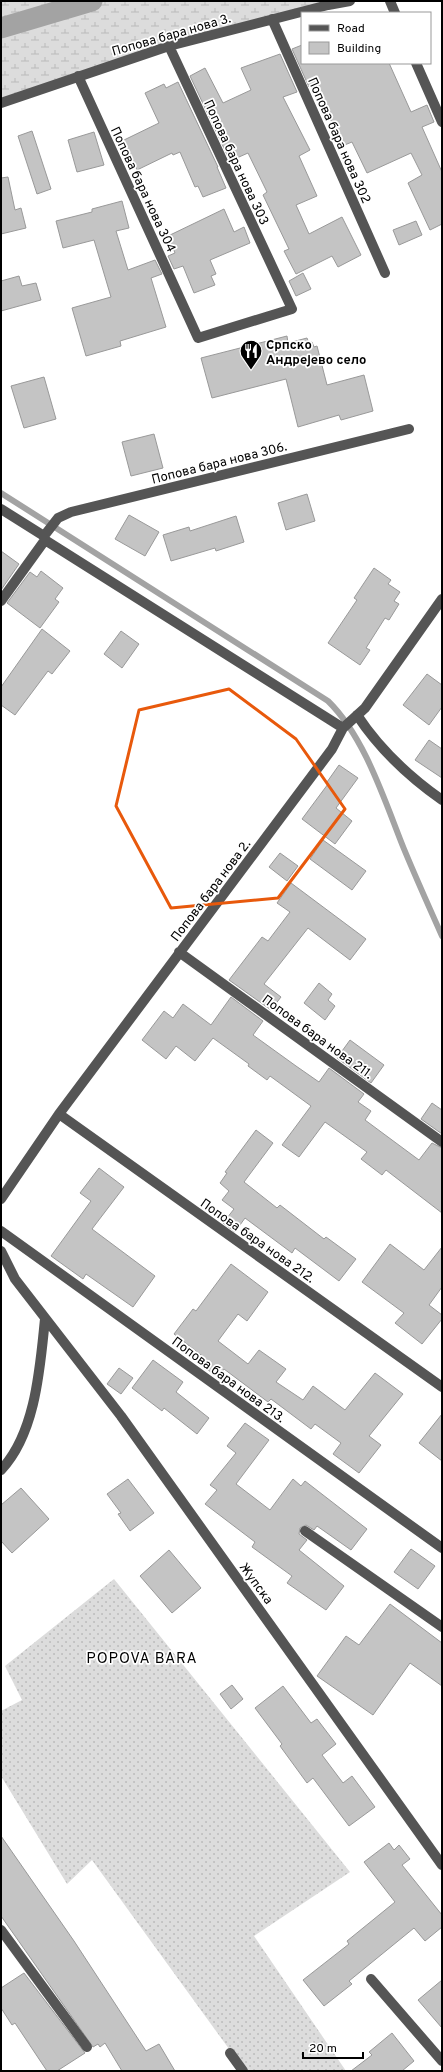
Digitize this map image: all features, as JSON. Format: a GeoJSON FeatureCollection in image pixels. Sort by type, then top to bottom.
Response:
{"type":"FeatureCollection","features":[{"type":"Feature","properties":{"kind":"street","name":"Попова бара нова 3."},"geometry":{"type":"LineString","coordinates":[[302,12],[350,1]]}},
{"type":"Feature","properties":{"kind":"street"},"geometry":{"type":"LineString","coordinates":[[390,1],[395,12]]}},
{"type":"Feature","properties":{"kind":"street","name":"Попова бара нова 3."},"geometry":{"type":"LineString","coordinates":[[1,103],[168,46],[301,12]]}},
{"type":"Feature","properties":{"kind":"street","name":"Попова бара нова 302"},"geometry":{"type":"LineString","coordinates":[[272,19],[385,273]]}},
{"type":"Feature","properties":{"kind":"street","name":"Попова бара нова 303"},"geometry":{"type":"LineString","coordinates":[[168,46],[292,309],[198,338],[187,314]]}},
{"type":"Feature","properties":{"kind":"street"},"geometry":{"type":"LineString","coordinates":[[416,64],[442,122]]}},
{"type":"Feature","properties":{"kind":"street","name":"Попова бара нова 304"},"geometry":{"type":"LineString","coordinates":[[78,76],[187,314]]}},
{"type":"Feature","properties":{"kind":"street","name":"Попова бара нова 306."},"geometry":{"type":"LineString","coordinates":[[1,601],[58,518],[72,512],[409,429]]}},
{"type":"Feature","properties":{"kind":"street"},"geometry":{"type":"LineString","coordinates":[[1,509],[343,727]]}},
{"type":"Feature","properties":{"kind":"street","name":"Попова бара нова 2."},"geometry":{"type":"LineString","coordinates":[[1,1199],[59,1114],[332,749],[343,727],[365,708],[442,599]]}},
{"type":"Feature","properties":{"kind":"street"},"geometry":{"type":"LineString","coordinates":[[356,715],[373,739],[414,780],[442,800]]}},
{"type":"Feature","properties":{"kind":"street","name":"Попова бара нова 211."},"geometry":{"type":"LineString","coordinates":[[179,952],[442,1142]]}},
{"type":"Feature","properties":{"kind":"street","name":"Попова бара нова 212."},"geometry":{"type":"LineString","coordinates":[[59,1114],[442,1387]]}},
{"type":"Feature","properties":{"kind":"street","name":"Попова бара нова 213."},"geometry":{"type":"LineString","coordinates":[[1,1231],[442,1548]]}},
{"type":"Feature","properties":{"kind":"street"},"geometry":{"type":"LineString","coordinates":[[1,1251],[15,1279],[45,1319],[39,1376],[31,1412],[18,1443],[1,1470]]}},
{"type":"Feature","properties":{"kind":"street","name":"Жупска"},"geometry":{"type":"LineString","coordinates":[[45,1319],[134,1432],[442,1865]]}},
{"type":"Feature","properties":{"kind":"street"},"geometry":{"type":"LineString","coordinates":[[305,1531],[442,1627]]}},
{"type":"Feature","properties":{"kind":"street"},"geometry":{"type":"LineString","coordinates":[[1,1930],[87,2047]]}},
{"type":"Feature","properties":{"kind":"street"},"geometry":{"type":"LineString","coordinates":[[370,1979],[442,2061]]}},
{"type":"Feature","properties":{"kind":"street"},"geometry":{"type":"LineString","coordinates":[[230,2053],[244,2071]]}},
{"type":"Feature","properties":{"kind":"highlighted area"},"geometry":{"type":"Polygon","coordinates":[[[229,689],[296,739],[345,809],[278,898],[171,908],[116,806],[139,710],[229,689]]]}},
{"type":"Feature","properties":{"kind":"green space"},"geometry":{"type":"Polygon","coordinates":[[[1,1],[350,1],[169,46],[1,104],[1,1]]]}},
{"type":"Feature","properties":{"kind":"green space"},"geometry":{"type":"Polygon","coordinates":[[[114,1579],[350,1872],[254,1936],[346,2071],[245,2071],[92,1860],[67,1884],[1,1776],[1,1711],[22,1700],[5,1666],[114,1579]]]}},
{"type":"Feature","properties":{"kind":"building"},"geometry":{"type":"Polygon","coordinates":[[[301,45],[301,64],[389,64],[411,112],[427,105],[434,122],[422,127],[442,172],[442,224],[430,230],[408,183],[422,175],[411,153],[367,173],[352,142],[342,146],[329,116],[331,115],[316,84],[309,87],[292,49],[301,45]]]}},
{"type":"Feature","properties":{"kind":"building"},"geometry":{"type":"Polygon","coordinates":[[[280,54],[297,92],[283,97],[310,150],[299,156],[317,196],[296,205],[309,234],[342,217],[361,255],[338,267],[332,256],[296,274],[284,251],[289,249],[263,195],[267,192],[248,153],[230,161],[190,76],[205,68],[223,103],[251,90],[241,68],[280,54]]]}},
{"type":"Feature","properties":{"kind":"building"},"geometry":{"type":"Polygon","coordinates":[[[178,82],[218,167],[226,188],[203,197],[198,186],[195,187],[180,152],[173,155],[172,153],[137,170],[124,140],[159,123],[145,93],[164,84],[166,88],[178,82]]]}},
{"type":"Feature","properties":{"kind":"building"},"geometry":{"type":"Polygon","coordinates":[[[32,131],[51,189],[37,194],[18,136],[32,131]]]}},
{"type":"Feature","properties":{"kind":"building"},"geometry":{"type":"Polygon","coordinates":[[[94,132],[104,165],[77,172],[68,140],[94,132]]]}},
{"type":"Feature","properties":{"kind":"building"},"geometry":{"type":"Polygon","coordinates":[[[8,177],[15,210],[21,208],[26,228],[1,234],[1,178],[8,177]]]}},
{"type":"Feature","properties":{"kind":"building"},"geometry":{"type":"Polygon","coordinates":[[[122,201],[129,228],[116,231],[128,270],[155,260],[162,274],[151,278],[166,327],[120,341],[121,346],[86,356],[72,308],[111,297],[94,240],[63,248],[56,221],[92,212],[92,209],[122,201]]]}},
{"type":"Feature","properties":{"kind":"building"},"geometry":{"type":"Polygon","coordinates":[[[224,209],[234,232],[244,227],[250,243],[210,260],[216,274],[211,276],[215,285],[194,293],[183,266],[174,269],[168,256],[175,253],[168,236],[224,209]]]}},
{"type":"Feature","properties":{"kind":"building"},"geometry":{"type":"Polygon","coordinates":[[[416,221],[422,235],[399,245],[393,230],[416,221]]]}},
{"type":"Feature","properties":{"kind":"building"},"geometry":{"type":"Polygon","coordinates":[[[303,273],[311,289],[296,296],[289,281],[303,273]]]}},
{"type":"Feature","properties":{"kind":"building"},"geometry":{"type":"Polygon","coordinates":[[[19,276],[22,286],[36,283],[41,300],[1,311],[1,281],[19,276]]]}},
{"type":"Feature","properties":{"kind":"building"},"geometry":{"type":"Polygon","coordinates":[[[287,336],[288,343],[307,338],[309,343],[312,342],[314,347],[317,346],[327,385],[364,375],[373,411],[341,420],[339,415],[298,427],[286,379],[212,398],[201,358],[287,336]]]}},
{"type":"Feature","properties":{"kind":"building"},"geometry":{"type":"Polygon","coordinates":[[[44,377],[56,419],[24,428],[11,386],[44,377]]]}},
{"type":"Feature","properties":{"kind":"building"},"geometry":{"type":"Polygon","coordinates":[[[154,434],[163,468],[131,476],[122,442],[154,434]]]}},
{"type":"Feature","properties":{"kind":"building"},"geometry":{"type":"Polygon","coordinates":[[[307,494],[315,521],[286,530],[278,503],[307,494]]]}},
{"type":"Feature","properties":{"kind":"building"},"geometry":{"type":"Polygon","coordinates":[[[129,515],[159,532],[145,556],[115,539],[129,515]]]}},
{"type":"Feature","properties":{"kind":"building"},"geometry":{"type":"Polygon","coordinates":[[[236,516],[244,542],[216,551],[215,548],[171,561],[163,535],[189,527],[190,531],[236,516]]]}},
{"type":"Feature","properties":{"kind":"building"},"geometry":{"type":"Polygon","coordinates":[[[1,551],[19,564],[1,590],[1,551]]]}},
{"type":"Feature","properties":{"kind":"building"},"geometry":{"type":"Polygon","coordinates":[[[374,568],[391,580],[388,584],[400,592],[394,601],[399,604],[389,620],[385,618],[366,648],[370,650],[360,665],[328,643],[357,600],[354,598],[374,568]]]}},
{"type":"Feature","properties":{"kind":"building"},"geometry":{"type":"Polygon","coordinates":[[[41,571],[63,588],[55,599],[59,602],[40,628],[7,603],[30,572],[37,577],[41,571]]]}},
{"type":"Feature","properties":{"kind":"building"},"geometry":{"type":"Polygon","coordinates":[[[42,629],[70,651],[52,674],[48,671],[15,715],[1,705],[1,687],[42,629]]]}},
{"type":"Feature","properties":{"kind":"building"},"geometry":{"type":"Polygon","coordinates":[[[121,631],[139,644],[122,668],[104,654],[121,631]]]}},
{"type":"Feature","properties":{"kind":"building"},"geometry":{"type":"Polygon","coordinates":[[[427,674],[442,685],[442,707],[429,725],[403,705],[427,674]]]}},
{"type":"Feature","properties":{"kind":"building"},"geometry":{"type":"Polygon","coordinates":[[[429,740],[442,749],[442,778],[415,760],[429,740]]]}},
{"type":"Feature","properties":{"kind":"building"},"geometry":{"type":"Polygon","coordinates":[[[339,765],[358,778],[336,808],[352,821],[335,844],[302,819],[328,784],[327,782],[339,765]]]}},
{"type":"Feature","properties":{"kind":"building"},"geometry":{"type":"Polygon","coordinates":[[[323,840],[366,871],[352,890],[310,859],[323,840]]]}},
{"type":"Feature","properties":{"kind":"building"},"geometry":{"type":"Polygon","coordinates":[[[280,853],[298,866],[287,881],[269,867],[280,853]]]}},
{"type":"Feature","properties":{"kind":"building"},"geometry":{"type":"Polygon","coordinates":[[[291,883],[366,939],[350,960],[308,928],[264,984],[281,997],[271,1010],[229,980],[262,937],[268,941],[290,912],[277,903],[291,883]]]}},
{"type":"Feature","properties":{"kind":"building"},"geometry":{"type":"Polygon","coordinates":[[[319,983],[332,994],[328,1000],[335,1006],[325,1020],[304,1003],[319,983]]]}},
{"type":"Feature","properties":{"kind":"building"},"geometry":{"type":"Polygon","coordinates":[[[231,997],[263,1021],[253,1035],[319,1082],[329,1068],[364,1094],[358,1102],[371,1111],[365,1120],[419,1160],[432,1143],[442,1148],[442,1213],[386,1170],[382,1175],[361,1159],[367,1152],[325,1122],[299,1157],[282,1145],[311,1106],[270,1076],[267,1080],[248,1066],[249,1064],[213,1038],[195,1061],[176,1046],[166,1059],[142,1040],[164,1011],[173,1018],[183,1004],[211,1025],[231,997]]]}},
{"type":"Feature","properties":{"kind":"building"},"geometry":{"type":"Polygon","coordinates":[[[350,1040],[384,1065],[371,1083],[337,1058],[350,1040]]]}},
{"type":"Feature","properties":{"kind":"building"},"geometry":{"type":"Polygon","coordinates":[[[432,1103],[442,1110],[442,1134],[421,1119],[432,1103]]]}},
{"type":"Feature","properties":{"kind":"building"},"geometry":{"type":"Polygon","coordinates":[[[256,1130],[273,1143],[244,1182],[277,1208],[280,1205],[324,1239],[326,1237],[356,1259],[339,1281],[295,1248],[292,1253],[245,1218],[235,1232],[223,1223],[234,1209],[222,1200],[229,1191],[220,1183],[227,1173],[225,1172],[256,1130]]]}},
{"type":"Feature","properties":{"kind":"building"},"geometry":{"type":"Polygon","coordinates":[[[99,1168],[124,1187],[92,1229],[155,1276],[133,1307],[86,1274],[83,1279],[51,1256],[91,1201],[80,1193],[99,1168]]]}},
{"type":"Feature","properties":{"kind":"building"},"geometry":{"type":"Polygon","coordinates":[[[390,1244],[424,1270],[442,1247],[442,1287],[429,1305],[442,1315],[442,1319],[422,1344],[395,1323],[404,1313],[362,1282],[390,1244]]]}},
{"type":"Feature","properties":{"kind":"building"},"geometry":{"type":"Polygon","coordinates":[[[231,1264],[268,1292],[247,1321],[238,1314],[218,1341],[248,1364],[259,1350],[286,1369],[276,1382],[303,1400],[313,1386],[345,1410],[375,1373],[403,1394],[369,1436],[381,1445],[359,1473],[333,1454],[341,1443],[315,1424],[311,1429],[271,1399],[268,1402],[224,1369],[218,1377],[201,1365],[205,1358],[174,1334],[193,1309],[196,1311],[231,1264]]]}},
{"type":"Feature","properties":{"kind":"building"},"geometry":{"type":"Polygon","coordinates":[[[153,1360],[183,1382],[176,1392],[209,1418],[197,1434],[164,1408],[162,1411],[132,1388],[153,1360]]]}},
{"type":"Feature","properties":{"kind":"building"},"geometry":{"type":"Polygon","coordinates":[[[119,1368],[133,1378],[121,1394],[107,1384],[119,1368]]]}},
{"type":"Feature","properties":{"kind":"building"},"geometry":{"type":"Polygon","coordinates":[[[442,1414],[442,1461],[419,1443],[442,1414]]]}},
{"type":"Feature","properties":{"kind":"building"},"geometry":{"type":"Polygon","coordinates":[[[245,1423],[269,1440],[236,1484],[270,1510],[293,1479],[301,1486],[305,1481],[367,1529],[351,1550],[317,1526],[314,1530],[306,1525],[300,1528],[299,1534],[307,1540],[299,1550],[344,1586],[326,1610],[287,1583],[292,1576],[252,1547],[255,1542],[205,1504],[217,1490],[210,1485],[236,1453],[227,1446],[245,1423]]]}},
{"type":"Feature","properties":{"kind":"building"},"geometry":{"type":"Polygon","coordinates":[[[128,1479],[154,1513],[130,1531],[118,1514],[121,1513],[107,1494],[128,1479]]]}},
{"type":"Feature","properties":{"kind":"building"},"geometry":{"type":"Polygon","coordinates":[[[21,1488],[49,1519],[12,1553],[1,1541],[1,1505],[21,1488]]]}},
{"type":"Feature","properties":{"kind":"building"},"geometry":{"type":"Polygon","coordinates":[[[411,1549],[435,1566],[418,1589],[394,1572],[411,1549]]]}},
{"type":"Feature","properties":{"kind":"building"},"geometry":{"type":"Polygon","coordinates":[[[169,1550],[201,1588],[172,1613],[140,1576],[169,1550]]]}},
{"type":"Feature","properties":{"kind":"building"},"geometry":{"type":"Polygon","coordinates":[[[390,1604],[442,1643],[442,1686],[410,1663],[373,1715],[317,1676],[346,1636],[359,1645],[390,1604]]]}},
{"type":"Feature","properties":{"kind":"building"},"geometry":{"type":"Polygon","coordinates":[[[232,1685],[243,1699],[231,1709],[220,1694],[232,1685]]]}},
{"type":"Feature","properties":{"kind":"building"},"geometry":{"type":"Polygon","coordinates":[[[283,1686],[311,1723],[317,1719],[336,1744],[322,1755],[343,1783],[352,1776],[375,1807],[349,1826],[313,1778],[307,1783],[280,1746],[282,1744],[255,1708],[283,1686]]]}},
{"type":"Feature","properties":{"kind":"building"},"geometry":{"type":"Polygon","coordinates":[[[1,1836],[74,1941],[146,2051],[159,2044],[175,2071],[122,2071],[105,2043],[100,2047],[98,2044],[93,2047],[1,1916],[1,1836]]]}},
{"type":"Feature","properties":{"kind":"building"},"geometry":{"type":"Polygon","coordinates":[[[389,1843],[394,1850],[399,1845],[410,1859],[402,1865],[442,1915],[442,1927],[425,1941],[414,1928],[349,1981],[352,1984],[324,2006],[303,1980],[349,1944],[347,1941],[395,1902],[364,1862],[389,1843]]]}},
{"type":"Feature","properties":{"kind":"building"},"geometry":{"type":"Polygon","coordinates":[[[24,1973],[85,2053],[57,2071],[47,2071],[15,2023],[12,2025],[1,2008],[1,1988],[24,1973]]]}},
{"type":"Feature","properties":{"kind":"building"},"geometry":{"type":"Polygon","coordinates":[[[442,1980],[442,2028],[418,2000],[442,1980]]]}},
{"type":"Feature","properties":{"kind":"building"},"geometry":{"type":"Polygon","coordinates":[[[392,2033],[414,2061],[402,2071],[351,2071],[372,2055],[369,2052],[392,2033]]]}},
{"type":"Feature","properties":{"kind":"waterway"},"geometry":{"type":"LineString","coordinates":[[1,28],[92,1]]}},
{"type":"Feature","properties":{"kind":"waterway"},"geometry":{"type":"LineString","coordinates":[[1,493],[328,701],[353,733],[373,771],[442,936]]}},
{"type":"Feature","properties":{"kind":"place","name":"Српско Андрејево село"},"geometry":{"type":"Point","coordinates":[251,370]}},
{"type":"Feature","properties":{"kind":"district","name":"POPOVA BARA"},"geometry":{"type":"Point","coordinates":[142,1658]}}]}
